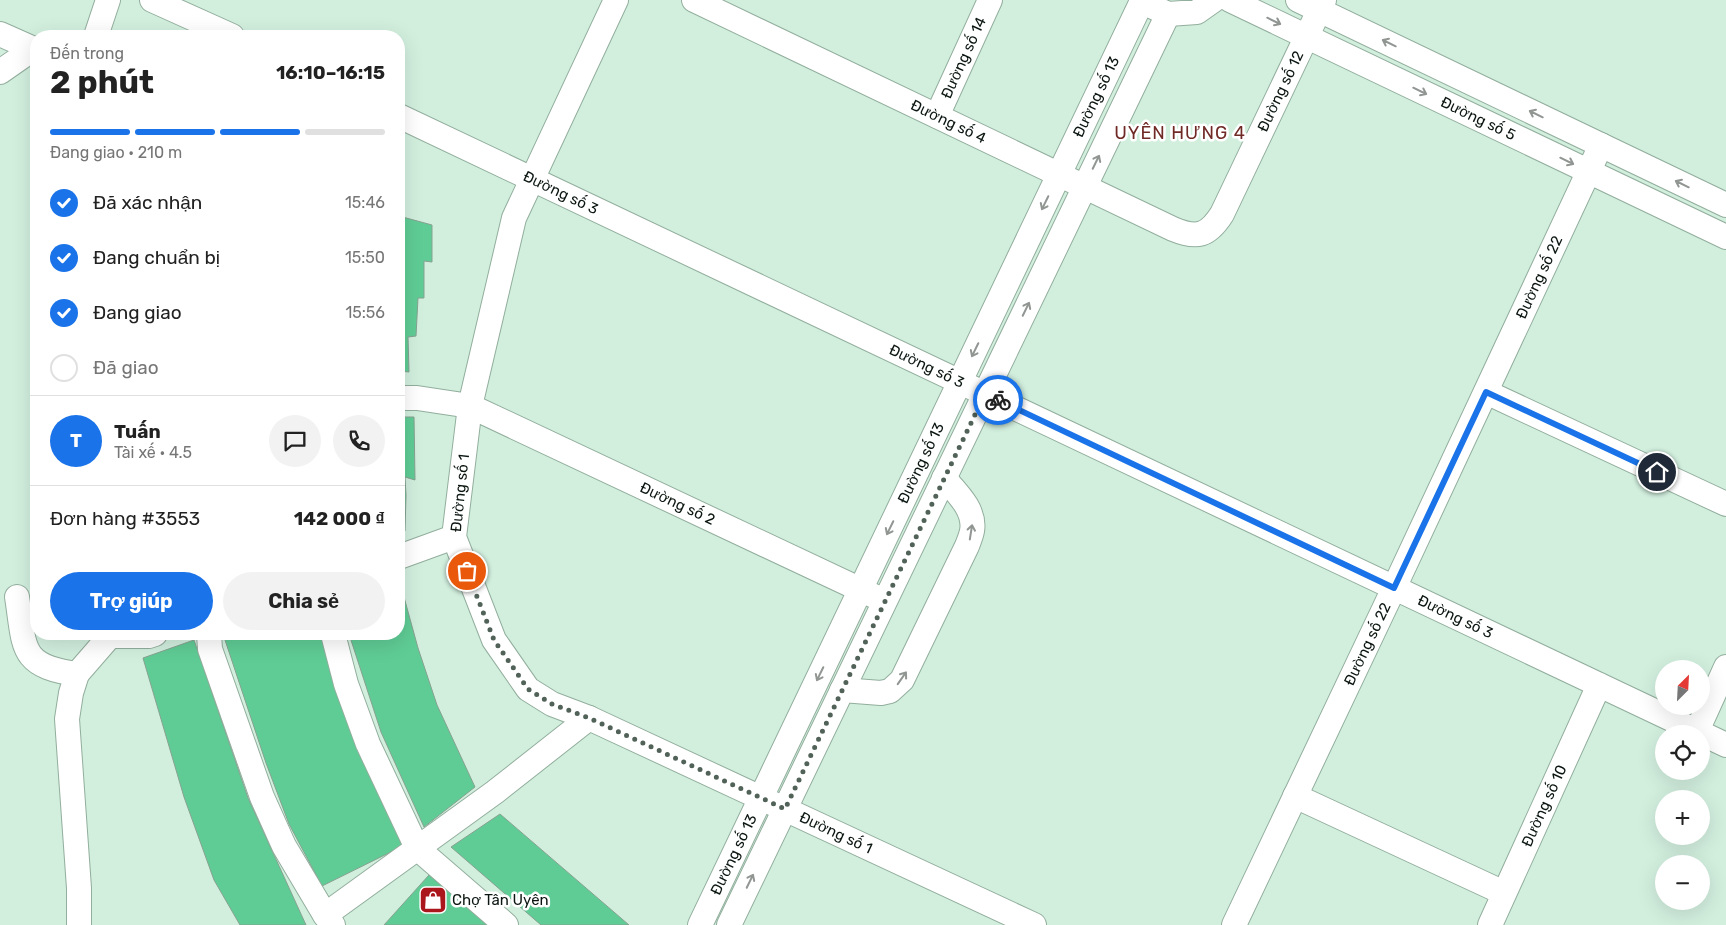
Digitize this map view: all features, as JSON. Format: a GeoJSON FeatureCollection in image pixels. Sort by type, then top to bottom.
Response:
{"type":"FeatureCollection","features":[{"type":"Feature","properties":{"kind":"street"},"geometry":{"type":"LineString","coordinates":[[98,30],[108,0]]}},
{"type":"Feature","properties":{"kind":"street"},"geometry":{"type":"LineString","coordinates":[[152,0],[219,30]]}},
{"type":"Feature","properties":{"kind":"street","name":"Đường số 1"},"geometry":{"type":"LineString","coordinates":[[616,0],[514,218],[470,406],[454,537],[494,640],[528,689],[552,704],[589,718],[1034,925]]}},
{"type":"Feature","properties":{"kind":"street","name":"Đường số 4"},"geometry":{"type":"LineString","coordinates":[[694,0],[1185,234],[1205,233]]}},
{"type":"Feature","properties":{"kind":"street","name":"Đường số 14"},"geometry":{"type":"LineString","coordinates":[[937,116],[990,0]]}},
{"type":"Feature","properties":{"kind":"street"},"geometry":{"type":"LineString","coordinates":[[1141,1],[1168,14],[1197,12],[1214,0]]}},
{"type":"Feature","properties":{"kind":"street","name":"Đường số 5"},"geometry":{"type":"LineString","coordinates":[[1230,0],[1726,237]]}},
{"type":"Feature","properties":{"kind":"street","name":"Đường số 5"},"geometry":{"type":"LineString","coordinates":[[1298,0],[1322,5],[1726,205]]}},
{"type":"Feature","properties":{"kind":"street","name":"Đường số 13"},"geometry":{"type":"LineString","coordinates":[[700,925],[1141,1]]}},
{"type":"Feature","properties":{"kind":"street","name":"Đường số 12"},"geometry":{"type":"LineString","coordinates":[[1205,233],[1214,226],[1222,214],[1322,5]]}},
{"type":"Feature","properties":{"kind":"street","name":"Đường số 13"},"geometry":{"type":"LineString","coordinates":[[729,925],[1168,14]]}},
{"type":"Feature","properties":{"kind":"street"},"geometry":{"type":"LineString","coordinates":[[0,72],[17,45]]}},
{"type":"Feature","properties":{"kind":"street","name":"Đường số 3"},"geometry":{"type":"LineString","coordinates":[[405,119],[1684,725]]}},
{"type":"Feature","properties":{"kind":"street","name":"Đường số 22"},"geometry":{"type":"LineString","coordinates":[[1234,925],[1602,145]]}},
{"type":"Feature","properties":{"kind":"street"},"geometry":{"type":"LineString","coordinates":[[1486,392],[1726,504]]}},
{"type":"Feature","properties":{"kind":"street","name":"Đường số 2"},"geometry":{"type":"LineString","coordinates":[[405,398],[470,406],[885,601]]}},
{"type":"Feature","properties":{"kind":"street"},"geometry":{"type":"LineString","coordinates":[[842,690],[881,693],[890,691],[902,680],[967,546],[973,528],[971,517],[966,505],[944,478]]}},
{"type":"Feature","properties":{"kind":"street"},"geometry":{"type":"LineString","coordinates":[[405,555],[454,537]]}},
{"type":"Feature","properties":{"kind":"street"},"geometry":{"type":"LineString","coordinates":[[17,597],[24,642],[28,653],[37,663],[55,671],[77,674]]}},
{"type":"Feature","properties":{"kind":"street"},"geometry":{"type":"LineString","coordinates":[[79,925],[80,888],[67,719],[71,693],[77,674],[106,640]]}},
{"type":"Feature","properties":{"kind":"street"},"geometry":{"type":"LineString","coordinates":[[209,640],[210,649],[262,797],[284,846],[329,920],[417,848],[495,792],[589,718]]}},
{"type":"Feature","properties":{"kind":"street"},"geometry":{"type":"LineString","coordinates":[[335,640],[346,684],[368,744],[417,848],[506,925]]}},
{"type":"Feature","properties":{"kind":"street"},"geometry":{"type":"LineString","coordinates":[[1700,725],[1726,668]]}},
{"type":"Feature","properties":{"kind":"street","name":"Đường số 10"},"geometry":{"type":"LineString","coordinates":[[1490,925],[1599,685]]}},
{"type":"Feature","properties":{"kind":"street","name":"Đường số 3"},"geometry":{"type":"LineString","coordinates":[[1710,737],[1726,745]]}},
{"type":"Feature","properties":{"kind":"street"},"geometry":{"type":"LineString","coordinates":[[1295,796],[1504,893]]}},
{"type":"Feature","properties":{"kind":"building"},"geometry":{"type":"Polygon","coordinates":[[[405,218],[432,225],[432,262],[424,261],[424,298],[418,298],[416,336],[408,337],[409,372],[405,372],[405,218]]]}},
{"type":"Feature","properties":{"kind":"building"},"geometry":{"type":"Polygon","coordinates":[[[405,417],[414,417],[415,480],[405,477],[405,417]]]}},
{"type":"Feature","properties":{"kind":"building"},"geometry":{"type":"Polygon","coordinates":[[[405,477],[406,495],[405,531],[405,477]]]}},
{"type":"Feature","properties":{"kind":"building"},"geometry":{"type":"Polygon","coordinates":[[[405,601],[437,705],[475,787],[424,827],[381,732],[351,640],[405,640],[405,601]]]}},
{"type":"Feature","properties":{"kind":"building"},"geometry":{"type":"Polygon","coordinates":[[[194,640],[248,798],[306,925],[240,925],[214,880],[184,797],[143,658],[194,640]]]}},
{"type":"Feature","properties":{"kind":"building"},"geometry":{"type":"Polygon","coordinates":[[[225,640],[323,640],[354,735],[403,846],[322,886],[289,824],[266,763],[225,640]]]}},
{"type":"Feature","properties":{"kind":"building"},"geometry":{"type":"Polygon","coordinates":[[[500,814],[629,925],[541,925],[451,847],[500,814]]]}},
{"type":"Feature","properties":{"kind":"building","name":"Chợ Tân Uyên"},"geometry":{"type":"Polygon","coordinates":[[[429,875],[489,925],[384,925],[429,875]]]}},
{"type":"Feature","properties":{"kind":"way so far"},"geometry":{"type":"LineString","coordinates":[[467,571],[494,640],[528,689],[552,704],[589,718],[785,809],[985,394],[998,400]]}},
{"type":"Feature","properties":{"kind":"place","name":"Chợ Tân Uyên"},"geometry":{"type":"Point","coordinates":[433,900]}},
{"type":"Feature","properties":{"kind":"district","name":"UYÊN HƯNG 4"},"geometry":{"type":"Point","coordinates":[1180,133]}},
{"type":"Feature","properties":{"kind":"route"},"geometry":{"type":"LineString","coordinates":[[998,400],[1394,588],[1486,392],[1657,472]]}}]}
